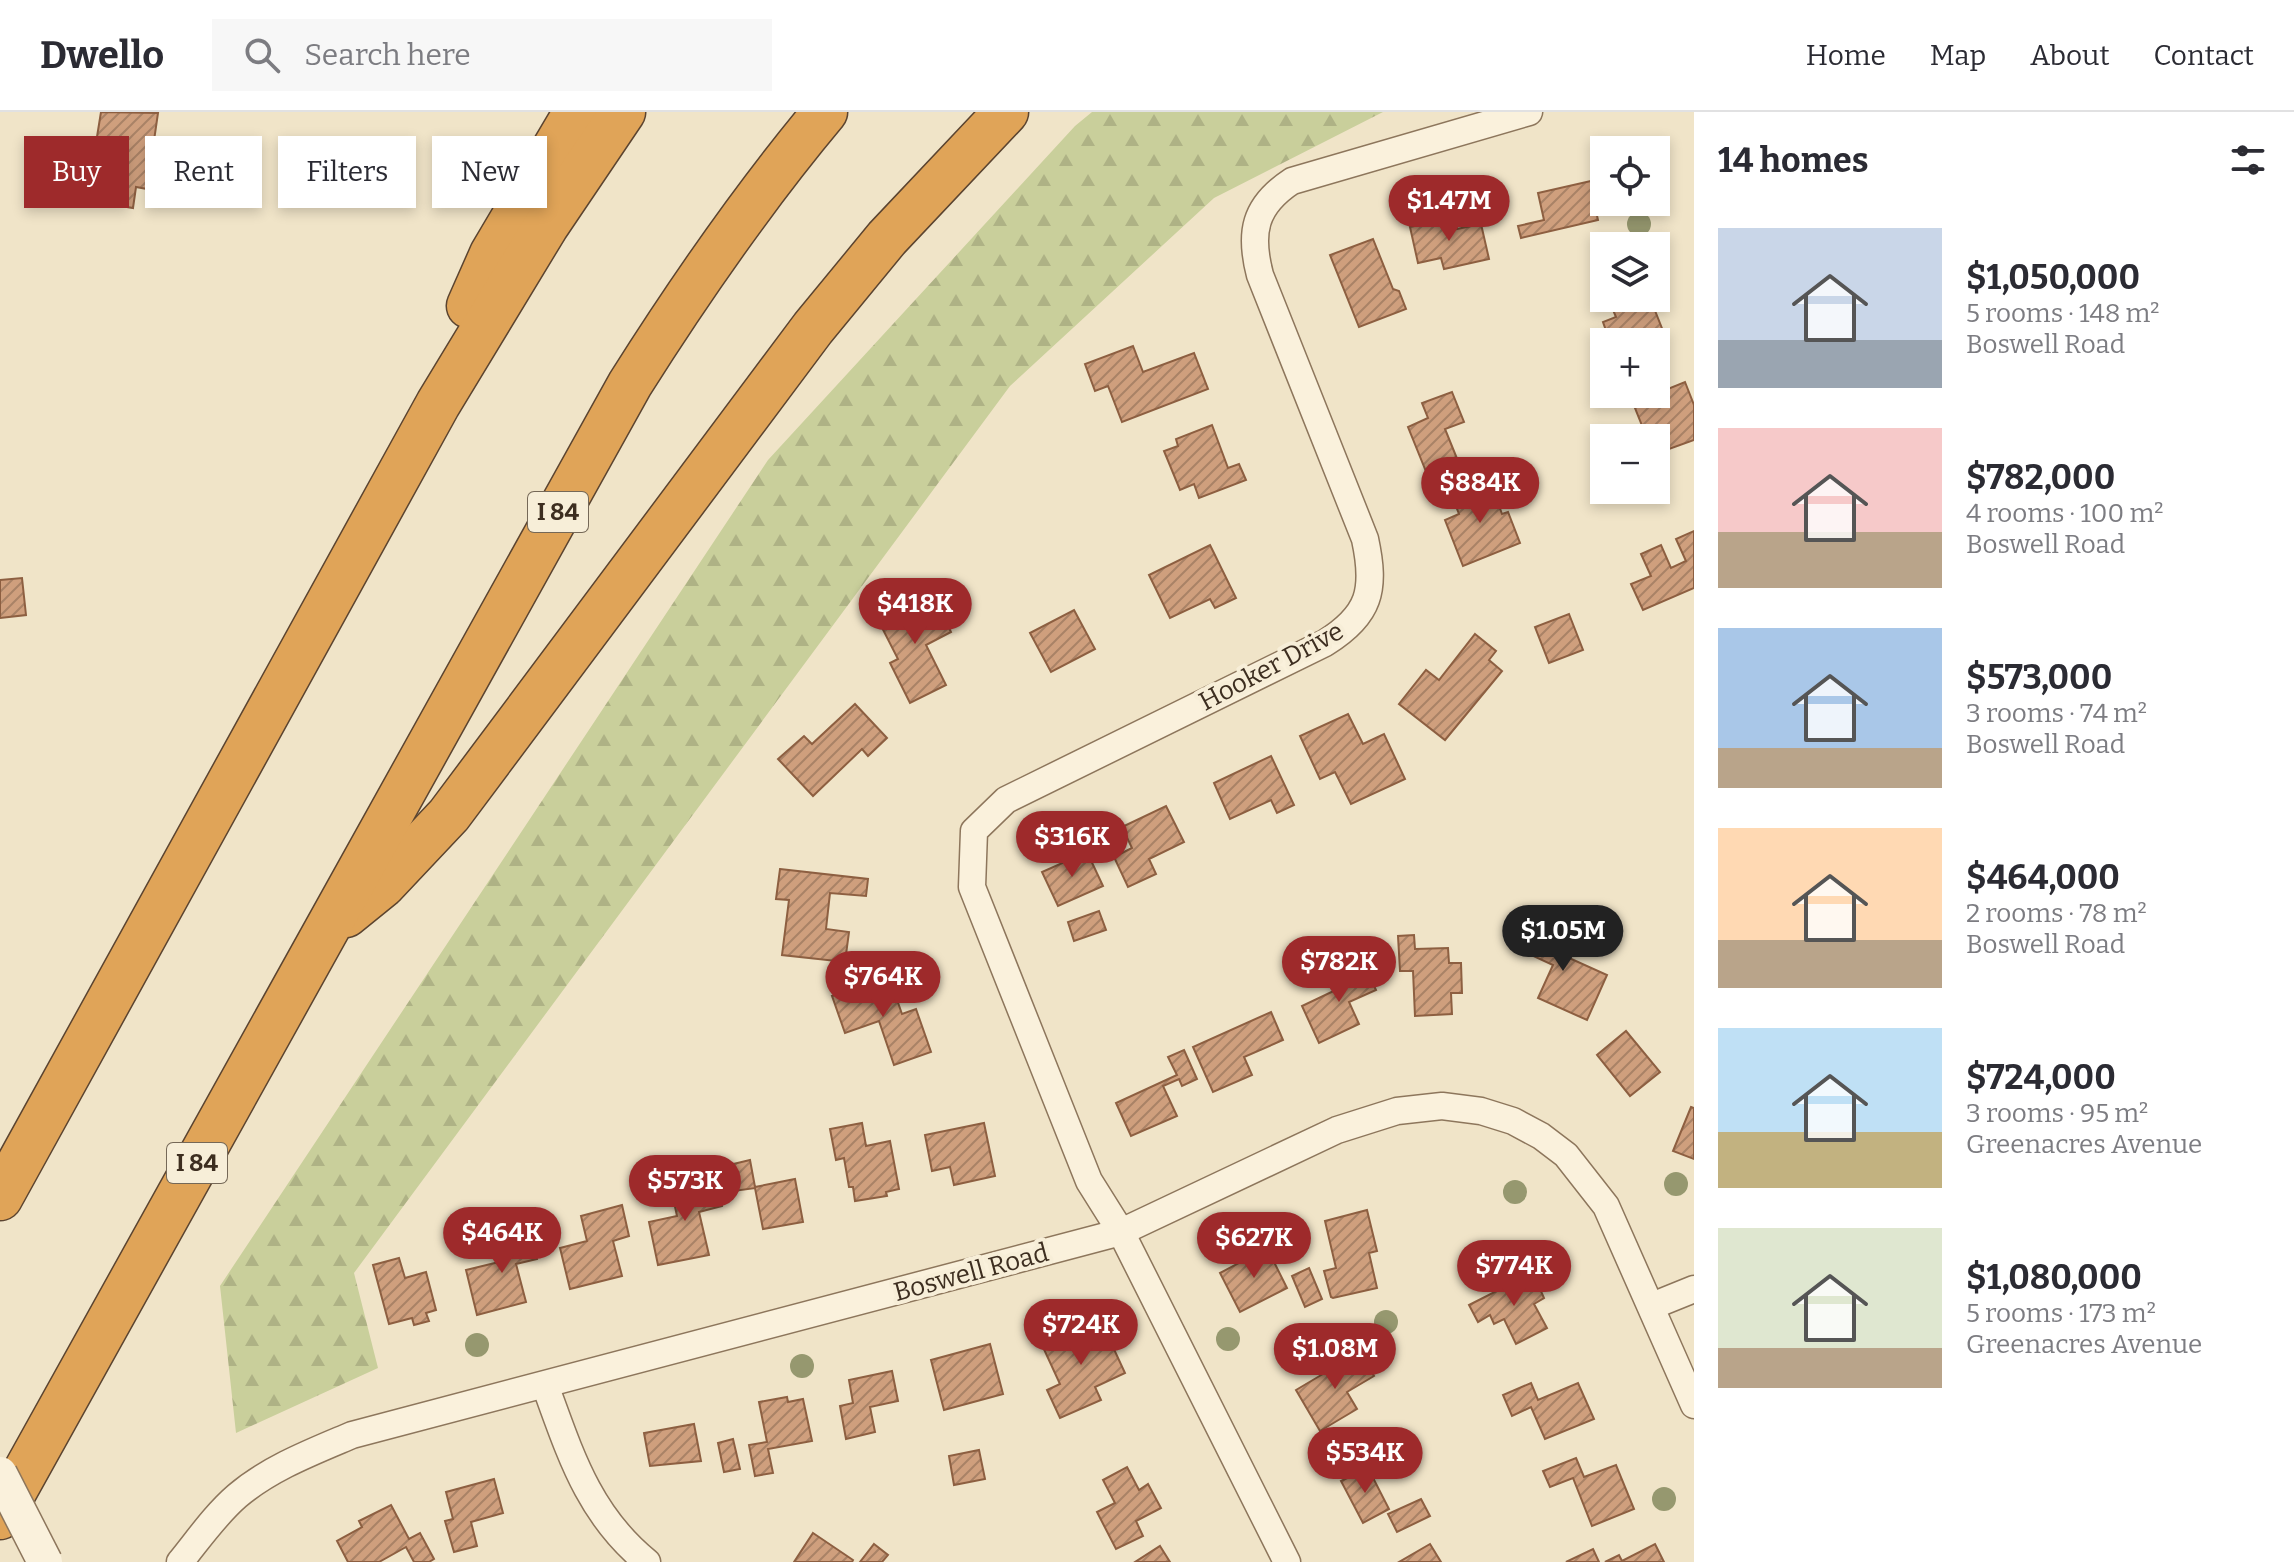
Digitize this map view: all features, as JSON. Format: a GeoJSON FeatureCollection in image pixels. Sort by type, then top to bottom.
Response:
{"type":"FeatureCollection","features":[{"type":"Feature","properties":{"kind":"highway"},"geometry":{"type":"LineString","coordinates":[[438,404],[467,312],[492,254],[576,112]]}},
{"type":"Feature","properties":{"kind":"highway"},"geometry":{"type":"LineString","coordinates":[[0,1198],[438,404],[546,226],[623,112]]}},
{"type":"Feature","properties":{"kind":"highway","name":"I 84"},"geometry":{"type":"LineString","coordinates":[[0,1517],[630,384],[715,253],[763,187],[825,112]]}},
{"type":"Feature","properties":{"kind":"highway"},"geometry":{"type":"LineString","coordinates":[[324,933],[383,885],[457,806],[813,328],[887,238],[1006,112]]}},
{"type":"Feature","properties":{"kind":"street","name":"Hooker Drive"},"geometry":{"type":"LineString","coordinates":[[1287,1562],[1121,1232],[1089,1181],[972,887],[974,831],[1006,800],[1325,643],[1346,630],[1359,615],[1372,580],[1365,539],[1260,275],[1255,256],[1256,223],[1270,198],[1292,181],[1529,112]]}},
{"type":"Feature","properties":{"kind":"street","name":"Boswell Road"},"geometry":{"type":"LineString","coordinates":[[180,1562],[237,1497],[271,1473],[308,1453],[352,1435],[1121,1232],[1365,1119],[1397,1111],[1442,1106],[1481,1111],[1513,1121],[1541,1136],[1573,1163],[1606,1206],[1694,1405]]}},
{"type":"Feature","properties":{"kind":"street"},"geometry":{"type":"LineString","coordinates":[[1652,1306],[1694,1289]]}},
{"type":"Feature","properties":{"kind":"street"},"geometry":{"type":"LineString","coordinates":[[545,1385],[574,1466],[633,1550],[647,1562]]}},
{"type":"Feature","properties":{"kind":"street"},"geometry":{"type":"LineString","coordinates":[[0,1474],[45,1562]]}},
{"type":"Feature","properties":{"kind":"green space"},"geometry":{"type":"Polygon","coordinates":[[[1092,112],[1383,112],[1214,198],[1010,386],[354,1273],[378,1368],[236,1433],[220,1286],[768,460],[1075,126],[1092,112]]]}},
{"type":"Feature","properties":{"kind":"building"},"geometry":{"type":"Polygon","coordinates":[[[101,112],[158,113],[155,136],[145,136],[145,189],[136,187],[133,208],[129,207],[129,136],[97,136],[101,112]]]}},
{"type":"Feature","properties":{"kind":"building"},"geometry":{"type":"Polygon","coordinates":[[[1590,181],[1590,216],[1597,216],[1598,220],[1521,238],[1518,226],[1544,220],[1538,193],[1590,181]]]}},
{"type":"Feature","properties":{"kind":"building"},"geometry":{"type":"Polygon","coordinates":[[[1455,217],[1457,229],[1481,224],[1489,259],[1444,269],[1441,258],[1418,263],[1410,227],[1455,217]]]}},
{"type":"Feature","properties":{"kind":"building"},"geometry":{"type":"Polygon","coordinates":[[[1373,239],[1393,289],[1399,291],[1406,309],[1359,327],[1330,255],[1373,239]]]}},
{"type":"Feature","properties":{"kind":"building"},"geometry":{"type":"Polygon","coordinates":[[[1614,312],[1656,312],[1662,328],[1605,328],[1603,322],[1616,317],[1614,312]]]}},
{"type":"Feature","properties":{"kind":"building"},"geometry":{"type":"Polygon","coordinates":[[[1133,346],[1143,372],[1194,353],[1208,389],[1122,422],[1108,386],[1095,391],[1085,364],[1133,346]]]}},
{"type":"Feature","properties":{"kind":"building"},"geometry":{"type":"Polygon","coordinates":[[[1685,382],[1694,405],[1694,440],[1670,449],[1670,424],[1641,424],[1635,408],[1670,408],[1670,388],[1685,382]]]}},
{"type":"Feature","properties":{"kind":"building"},"geometry":{"type":"Polygon","coordinates":[[[1452,392],[1464,422],[1445,429],[1458,461],[1427,474],[1408,427],[1428,418],[1422,403],[1452,392]]]}},
{"type":"Feature","properties":{"kind":"building"},"geometry":{"type":"Polygon","coordinates":[[[1212,425],[1228,468],[1239,464],[1246,480],[1199,498],[1194,484],[1180,490],[1164,451],[1178,446],[1176,439],[1212,425]]]}},
{"type":"Feature","properties":{"kind":"building"},"geometry":{"type":"Polygon","coordinates":[[[1490,481],[1502,514],[1508,512],[1520,543],[1463,566],[1445,520],[1459,514],[1452,496],[1490,481]]]}},
{"type":"Feature","properties":{"kind":"building"},"geometry":{"type":"Polygon","coordinates":[[[1694,531],[1694,588],[1643,610],[1631,584],[1651,576],[1641,554],[1661,545],[1671,568],[1686,561],[1676,539],[1694,531]]]}},
{"type":"Feature","properties":{"kind":"building"},"geometry":{"type":"Polygon","coordinates":[[[1210,545],[1236,598],[1215,608],[1210,599],[1170,618],[1149,575],[1210,545]]]}},
{"type":"Feature","properties":{"kind":"building"},"geometry":{"type":"Polygon","coordinates":[[[22,578],[26,615],[0,618],[0,580],[22,578]]]}},
{"type":"Feature","properties":{"kind":"building"},"geometry":{"type":"Polygon","coordinates":[[[934,597],[951,632],[926,645],[946,685],[910,703],[890,663],[898,659],[876,616],[896,605],[900,614],[934,597]]]}},
{"type":"Feature","properties":{"kind":"building"},"geometry":{"type":"Polygon","coordinates":[[[1074,610],[1095,649],[1051,672],[1030,633],[1074,610]]]}},
{"type":"Feature","properties":{"kind":"building"},"geometry":{"type":"Polygon","coordinates":[[[1569,614],[1583,650],[1549,663],[1535,627],[1569,614]]]}},
{"type":"Feature","properties":{"kind":"building"},"geometry":{"type":"Polygon","coordinates":[[[1475,634],[1496,651],[1489,660],[1502,671],[1445,740],[1399,704],[1426,670],[1439,680],[1475,634]]]}},
{"type":"Feature","properties":{"kind":"building"},"geometry":{"type":"Polygon","coordinates":[[[855,704],[887,738],[868,756],[862,749],[813,796],[778,759],[804,736],[812,744],[855,704]]]}},
{"type":"Feature","properties":{"kind":"building"},"geometry":{"type":"Polygon","coordinates":[[[1348,714],[1363,744],[1384,734],[1405,779],[1351,804],[1335,772],[1320,779],[1300,736],[1348,714]]]}},
{"type":"Feature","properties":{"kind":"building"},"geometry":{"type":"Polygon","coordinates":[[[1271,756],[1294,805],[1277,813],[1271,800],[1230,819],[1214,783],[1271,756]]]}},
{"type":"Feature","properties":{"kind":"building"},"geometry":{"type":"Polygon","coordinates":[[[1166,806],[1184,842],[1149,859],[1156,874],[1128,887],[1114,857],[1132,848],[1122,827],[1166,806]]]}},
{"type":"Feature","properties":{"kind":"building"},"geometry":{"type":"Polygon","coordinates":[[[1087,852],[1103,886],[1058,906],[1042,872],[1087,852]]]}},
{"type":"Feature","properties":{"kind":"building"},"geometry":{"type":"Polygon","coordinates":[[[780,869],[868,879],[866,896],[830,893],[826,929],[849,932],[845,962],[782,955],[789,900],[776,899],[780,869]]]}},
{"type":"Feature","properties":{"kind":"building"},"geometry":{"type":"Polygon","coordinates":[[[1099,911],[1106,930],[1074,941],[1068,922],[1099,911]]]}},
{"type":"Feature","properties":{"kind":"building"},"geometry":{"type":"Polygon","coordinates":[[[1531,921],[1565,937],[1558,953],[1607,975],[1587,1020],[1538,998],[1553,965],[1518,949],[1531,921]]]}},
{"type":"Feature","properties":{"kind":"building"},"geometry":{"type":"Polygon","coordinates":[[[1414,935],[1415,949],[1448,948],[1449,963],[1461,963],[1462,993],[1451,993],[1452,1014],[1415,1016],[1413,971],[1400,971],[1398,936],[1414,935]]]}},
{"type":"Feature","properties":{"kind":"building"},"geometry":{"type":"Polygon","coordinates":[[[1363,962],[1376,990],[1349,1002],[1359,1024],[1319,1043],[1302,1006],[1340,988],[1334,975],[1363,962]]]}},
{"type":"Feature","properties":{"kind":"building"},"geometry":{"type":"Polygon","coordinates":[[[889,977],[902,1014],[916,1009],[931,1052],[894,1065],[879,1021],[845,1033],[832,996],[889,977]]]}},
{"type":"Feature","properties":{"kind":"building"},"geometry":{"type":"Polygon","coordinates":[[[1271,1012],[1283,1040],[1244,1057],[1252,1075],[1213,1092],[1193,1047],[1271,1012]]]}},
{"type":"Feature","properties":{"kind":"building"},"geometry":{"type":"Polygon","coordinates":[[[1626,1031],[1660,1072],[1630,1096],[1597,1055],[1626,1031]]]}},
{"type":"Feature","properties":{"kind":"building"},"geometry":{"type":"Polygon","coordinates":[[[1184,1050],[1197,1079],[1182,1086],[1179,1079],[1163,1086],[1177,1116],[1131,1136],[1116,1103],[1177,1075],[1168,1057],[1184,1050]]]}},
{"type":"Feature","properties":{"kind":"building"},"geometry":{"type":"Polygon","coordinates":[[[1691,1107],[1694,1108],[1694,1159],[1673,1151],[1691,1107]]]}},
{"type":"Feature","properties":{"kind":"building"},"geometry":{"type":"Polygon","coordinates":[[[862,1123],[866,1146],[890,1141],[899,1189],[886,1192],[887,1196],[855,1201],[844,1158],[836,1160],[830,1129],[862,1123]]]}},
{"type":"Feature","properties":{"kind":"building"},"geometry":{"type":"Polygon","coordinates":[[[984,1123],[995,1176],[954,1185],[950,1167],[932,1171],[925,1135],[984,1123]]]}},
{"type":"Feature","properties":{"kind":"building"},"geometry":{"type":"Polygon","coordinates":[[[750,1160],[755,1187],[795,1179],[803,1222],[763,1229],[755,1188],[734,1191],[729,1165],[750,1160]]]}},
{"type":"Feature","properties":{"kind":"building"},"geometry":{"type":"Polygon","coordinates":[[[716,1178],[722,1206],[699,1212],[709,1255],[658,1265],[649,1222],[677,1216],[671,1188],[716,1178]]]}},
{"type":"Feature","properties":{"kind":"building"},"geometry":{"type":"Polygon","coordinates":[[[622,1205],[629,1236],[613,1241],[622,1276],[570,1289],[560,1248],[587,1241],[581,1216],[622,1205]]]}},
{"type":"Feature","properties":{"kind":"building"},"geometry":{"type":"Polygon","coordinates":[[[1367,1210],[1377,1251],[1369,1253],[1377,1288],[1333,1298],[1324,1271],[1336,1268],[1325,1221],[1367,1210]]]}},
{"type":"Feature","properties":{"kind":"building"},"geometry":{"type":"Polygon","coordinates":[[[529,1226],[537,1259],[516,1264],[526,1302],[477,1315],[466,1270],[499,1262],[494,1244],[517,1239],[514,1230],[529,1226]]]}},
{"type":"Feature","properties":{"kind":"building"},"geometry":{"type":"Polygon","coordinates":[[[1267,1248],[1287,1288],[1240,1312],[1220,1273],[1267,1248]]]}},
{"type":"Feature","properties":{"kind":"building"},"geometry":{"type":"Polygon","coordinates":[[[399,1258],[405,1278],[426,1272],[436,1310],[426,1313],[429,1321],[414,1325],[412,1318],[389,1324],[373,1265],[399,1258]]]}},
{"type":"Feature","properties":{"kind":"building"},"geometry":{"type":"Polygon","coordinates":[[[1309,1268],[1322,1299],[1305,1307],[1292,1276],[1309,1268]]]}},
{"type":"Feature","properties":{"kind":"building"},"geometry":{"type":"Polygon","coordinates":[[[1545,1277],[1549,1284],[1540,1289],[1544,1298],[1534,1304],[1547,1328],[1516,1344],[1504,1319],[1494,1324],[1490,1315],[1478,1322],[1469,1305],[1522,1278],[1526,1287],[1545,1277]]]}},
{"type":"Feature","properties":{"kind":"building"},"geometry":{"type":"Polygon","coordinates":[[[1100,1319],[1125,1373],[1095,1387],[1101,1400],[1060,1418],[1047,1390],[1060,1384],[1042,1345],[1100,1319]]]}},
{"type":"Feature","properties":{"kind":"building"},"geometry":{"type":"Polygon","coordinates":[[[990,1344],[1003,1394],[944,1410],[931,1360],[990,1344]]]}},
{"type":"Feature","properties":{"kind":"building"},"geometry":{"type":"Polygon","coordinates":[[[1360,1352],[1374,1376],[1347,1392],[1357,1409],[1320,1431],[1296,1390],[1360,1352]]]}},
{"type":"Feature","properties":{"kind":"building"},"geometry":{"type":"Polygon","coordinates":[[[892,1371],[898,1401],[870,1407],[875,1432],[846,1439],[840,1406],[853,1403],[849,1380],[892,1371]]]}},
{"type":"Feature","properties":{"kind":"building"},"geometry":{"type":"Polygon","coordinates":[[[1531,1383],[1538,1400],[1578,1383],[1594,1419],[1545,1439],[1531,1407],[1512,1416],[1503,1395],[1531,1383]]]}},
{"type":"Feature","properties":{"kind":"building"},"geometry":{"type":"Polygon","coordinates":[[[787,1397],[788,1402],[803,1399],[812,1441],[768,1449],[773,1473],[755,1476],[749,1445],[767,1442],[759,1402],[787,1397]]]}},
{"type":"Feature","properties":{"kind":"building"},"geometry":{"type":"Polygon","coordinates":[[[694,1424],[701,1461],[650,1466],[644,1433],[694,1424]]]}},
{"type":"Feature","properties":{"kind":"building"},"geometry":{"type":"Polygon","coordinates":[[[733,1439],[740,1469],[724,1472],[718,1443],[733,1439]]]}},
{"type":"Feature","properties":{"kind":"building"},"geometry":{"type":"Polygon","coordinates":[[[979,1450],[985,1479],[954,1485],[949,1456],[979,1450]]]}},
{"type":"Feature","properties":{"kind":"building"},"geometry":{"type":"Polygon","coordinates":[[[1576,1458],[1584,1477],[1616,1465],[1634,1509],[1592,1526],[1573,1478],[1550,1487],[1543,1471],[1576,1458]]]}},
{"type":"Feature","properties":{"kind":"building"},"geometry":{"type":"Polygon","coordinates":[[[1127,1467],[1139,1490],[1148,1484],[1161,1508],[1136,1521],[1143,1536],[1116,1549],[1097,1512],[1115,1503],[1103,1480],[1127,1467]]]}},
{"type":"Feature","properties":{"kind":"building"},"geometry":{"type":"Polygon","coordinates":[[[1368,1468],[1389,1509],[1363,1523],[1341,1481],[1368,1468]]]}},
{"type":"Feature","properties":{"kind":"building"},"geometry":{"type":"Polygon","coordinates":[[[494,1479],[503,1513],[471,1522],[477,1546],[454,1552],[445,1521],[453,1519],[446,1492],[494,1479]]]}},
{"type":"Feature","properties":{"kind":"building"},"geometry":{"type":"Polygon","coordinates":[[[1421,1499],[1430,1516],[1397,1532],[1388,1514],[1421,1499]]]}},
{"type":"Feature","properties":{"kind":"building"},"geometry":{"type":"Polygon","coordinates":[[[391,1505],[409,1539],[420,1533],[434,1559],[414,1562],[406,1547],[379,1562],[348,1562],[337,1541],[362,1527],[359,1521],[391,1505]]]}},
{"type":"Feature","properties":{"kind":"building"},"geometry":{"type":"Polygon","coordinates":[[[813,1533],[853,1560],[852,1562],[794,1562],[813,1533]]]}},
{"type":"Feature","properties":{"kind":"building"},"geometry":{"type":"Polygon","coordinates":[[[874,1544],[888,1555],[882,1562],[860,1562],[874,1544]]]}},
{"type":"Feature","properties":{"kind":"building"},"geometry":{"type":"Polygon","coordinates":[[[1430,1544],[1441,1562],[1399,1562],[1430,1544]]]}},
{"type":"Feature","properties":{"kind":"building"},"geometry":{"type":"Polygon","coordinates":[[[1655,1544],[1664,1562],[1605,1562],[1619,1555],[1622,1561],[1655,1544]]]}},
{"type":"Feature","properties":{"kind":"building"},"geometry":{"type":"Polygon","coordinates":[[[1160,1546],[1170,1562],[1135,1562],[1160,1546]]]}},
{"type":"Feature","properties":{"kind":"building"},"geometry":{"type":"Polygon","coordinates":[[[1593,1549],[1599,1562],[1566,1562],[1593,1549]]]}}]}
